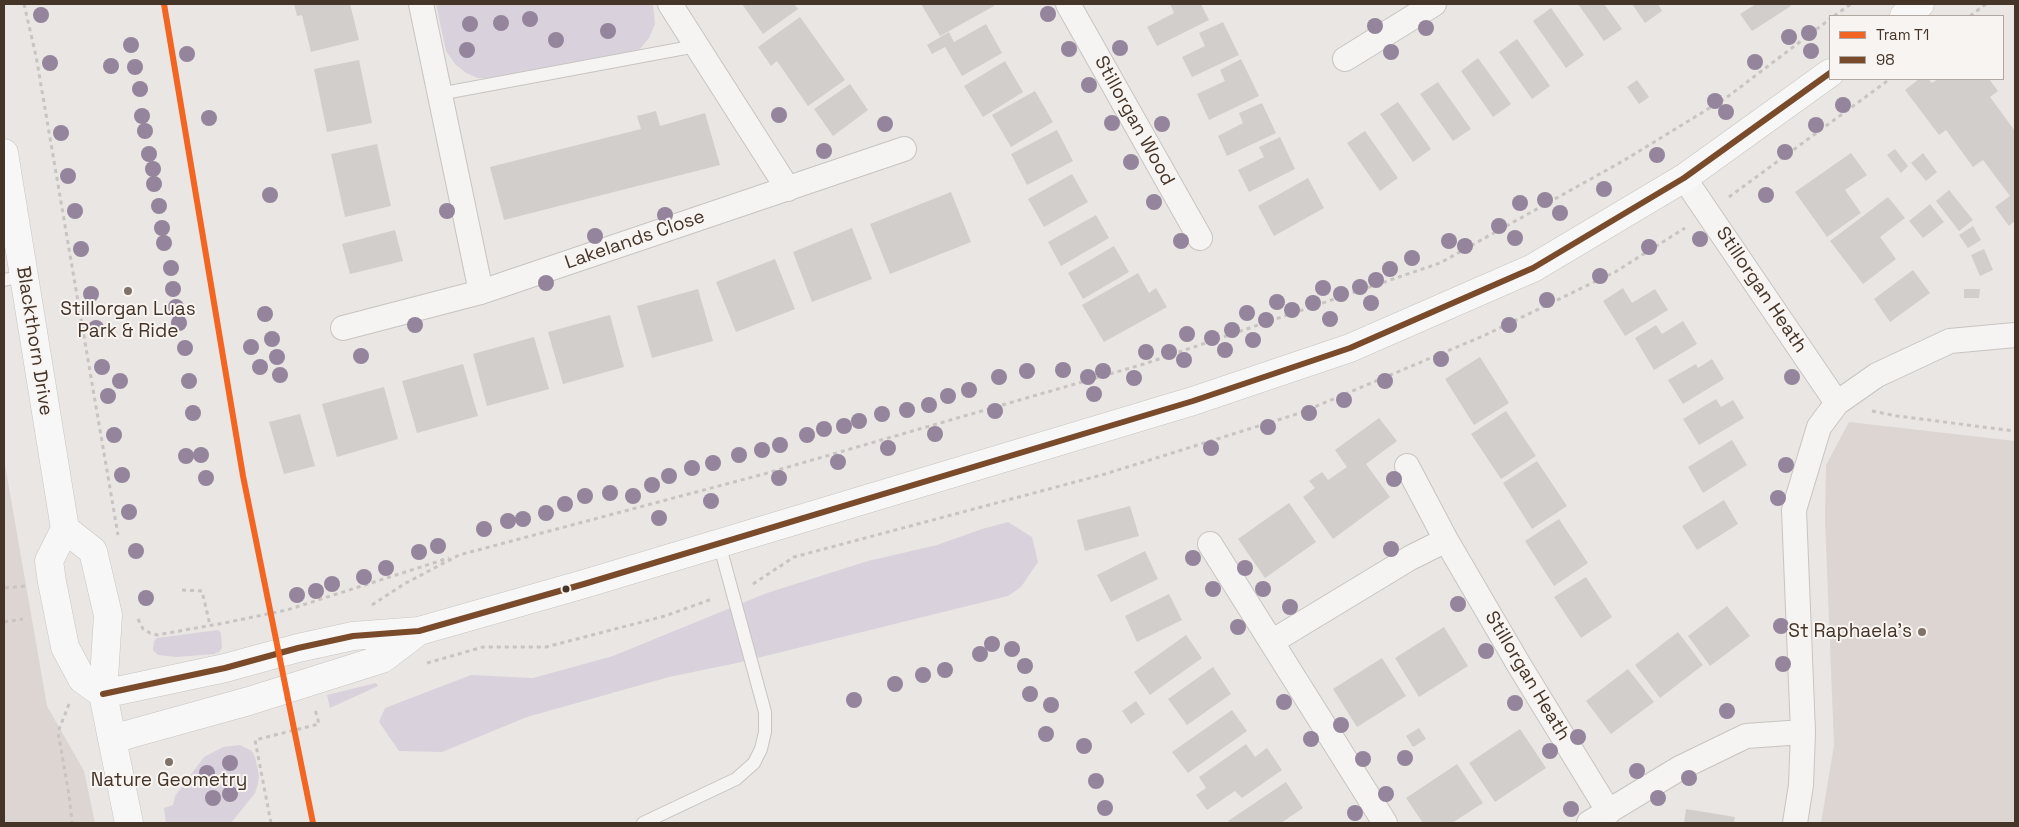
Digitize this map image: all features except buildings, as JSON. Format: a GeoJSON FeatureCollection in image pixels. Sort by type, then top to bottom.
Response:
{"type":"FeatureCollection","features":[{"type":"Feature","properties":{"kind":"street"},"geometry":{"type":"LineString","coordinates":[[421,4],[482,292]]}},
{"type":"Feature","properties":{"kind":"street"},"geometry":{"type":"LineString","coordinates":[[670,4],[788,189]]}},
{"type":"Feature","properties":{"kind":"street","name":"Stillorgan Wood"},"geometry":{"type":"LineString","coordinates":[[1068,4],[1200,238]]}},
{"type":"Feature","properties":{"kind":"street"},"geometry":{"type":"LineString","coordinates":[[1345,59],[1434,4]]}},
{"type":"Feature","properties":{"kind":"street"},"geometry":{"type":"LineString","coordinates":[[1905,15],[1920,4]]}},
{"type":"Feature","properties":{"kind":"street"},"geometry":{"type":"LineString","coordinates":[[129,823],[103,694],[108,615],[94,551],[65,529],[49,561],[65,647],[82,679],[103,694],[225,668],[346,637],[419,631],[1193,401],[1350,348],[1534,268],[1684,178],[1829,74]]}},
{"type":"Feature","properties":{"kind":"street","name":"Lakelands Close"},"geometry":{"type":"LineString","coordinates":[[343,328],[482,292],[904,149]]}},
{"type":"Feature","properties":{"kind":"street","name":"Blackthorn Drive"},"geometry":{"type":"LineString","coordinates":[[4,153],[14,278],[65,529]]}},
{"type":"Feature","properties":{"kind":"street","name":"Stillorgan Heath"},"geometry":{"type":"LineString","coordinates":[[1684,178],[1838,403]]}},
{"type":"Feature","properties":{"kind":"street"},"geometry":{"type":"LineString","coordinates":[[1795,823],[1801,784],[1803,732],[1794,510],[1819,427],[1838,403],[1877,376],[1950,341],[2015,335]]}},
{"type":"Feature","properties":{"kind":"street","name":"Stillorgan Heath"},"geometry":{"type":"LineString","coordinates":[[1407,466],[1446,540],[1519,665],[1599,817],[1680,768],[1746,736],[1803,732]]}},
{"type":"Feature","properties":{"kind":"street"},"geometry":{"type":"LineString","coordinates":[[1273,641],[1410,558],[1446,540]]}},
{"type":"Feature","properties":{"kind":"street"},"geometry":{"type":"LineString","coordinates":[[1210,544],[1273,641],[1385,823]]}},
{"type":"Feature","properties":{"kind":"street"},"geometry":{"type":"LineString","coordinates":[[112,739],[249,701],[382,659],[419,631]]}},
{"type":"Feature","properties":{"kind":"lane"},"geometry":{"type":"LineString","coordinates":[[439,94],[696,46]]}},
{"type":"Feature","properties":{"kind":"lane"},"geometry":{"type":"LineString","coordinates":[[643,823],[736,779],[754,763],[765,732],[764,712],[719,543]]}},
{"type":"Feature","properties":{"kind":"path"},"geometry":{"type":"LineString","coordinates":[[24,4],[36,56],[119,544]]}},
{"type":"Feature","properties":{"kind":"path"},"geometry":{"type":"LineString","coordinates":[[1835,15],[1851,4]]}},
{"type":"Feature","properties":{"kind":"path"},"geometry":{"type":"LineString","coordinates":[[1971,15],[1986,4]]}},
{"type":"Feature","properties":{"kind":"path"},"geometry":{"type":"LineString","coordinates":[[137,616],[143,629],[157,635],[288,610],[459,555],[764,474],[1144,364],[1440,262],[1623,161],[1726,98],[1829,20]]}},
{"type":"Feature","properties":{"kind":"path"},"geometry":{"type":"LineString","coordinates":[[1838,403],[1897,416],[2015,431]]}},
{"type":"Feature","properties":{"kind":"path"},"geometry":{"type":"LineString","coordinates":[[367,608],[404,584],[459,555]]}},
{"type":"Feature","properties":{"kind":"path"},"geometry":{"type":"LineString","coordinates":[[5,588],[30,585]]}},
{"type":"Feature","properties":{"kind":"path"},"geometry":{"type":"LineString","coordinates":[[182,590],[202,590],[210,625]]}},
{"type":"Feature","properties":{"kind":"path"},"geometry":{"type":"LineString","coordinates":[[4,622],[23,619]]}},
{"type":"Feature","properties":{"kind":"path"},"geometry":{"type":"LineString","coordinates":[[271,823],[255,740],[320,724],[314,707]]}},
{"type":"Feature","properties":{"kind":"path"},"geometry":{"type":"LineString","coordinates":[[58,732],[72,823]]}},
{"type":"Feature","properties":{"kind":"shaded area"},"geometry":{"type":"Polygon","coordinates":[[[436,4],[653,4],[655,24],[649,38],[639,50],[491,78],[478,78],[466,73],[455,64],[446,51],[436,4]]]}},
{"type":"Feature","properties":{"kind":"shaded area","name":"St Raphaela's"},"geometry":{"type":"Polygon","coordinates":[[[1849,422],[2015,441],[2015,823],[1821,823],[1834,745],[1825,519],[1826,465],[1849,422]]]}},
{"type":"Feature","properties":{"kind":"shaded area"},"geometry":{"type":"Polygon","coordinates":[[[4,459],[47,706],[84,771],[95,823],[4,823],[4,459]]]}},
{"type":"Feature","properties":{"kind":"shaded area"},"geometry":{"type":"Polygon","coordinates":[[[1008,522],[1032,537],[1038,562],[1021,587],[1008,596],[737,663],[669,677],[527,717],[442,752],[399,751],[379,722],[385,708],[471,675],[533,678],[613,656],[767,593],[868,561],[937,545],[1008,522]]]}},
{"type":"Feature","properties":{"kind":"shaded area"},"geometry":{"type":"Polygon","coordinates":[[[218,630],[221,633],[222,648],[214,654],[176,657],[158,655],[153,650],[154,641],[157,638],[218,630]]]}},
{"type":"Feature","properties":{"kind":"shaded area"},"geometry":{"type":"Polygon","coordinates":[[[376,683],[378,686],[330,708],[327,695],[376,683]]]}},
{"type":"Feature","properties":{"kind":"shaded area"},"geometry":{"type":"Polygon","coordinates":[[[240,745],[252,751],[255,757],[259,775],[258,784],[255,793],[231,823],[166,823],[164,808],[173,805],[175,796],[204,757],[223,747],[240,745]]]}},
{"type":"Feature","properties":{"kind":"tram line","name":"T1"},"geometry":{"type":"LineString","coordinates":[[164,4],[243,476],[313,823]]}},
{"type":"Feature","properties":{"kind":"transit line","name":"98"},"geometry":{"type":"LineString","coordinates":[[103,694],[225,668],[298,648],[353,636],[419,631],[584,584],[1193,401],[1350,348],[1533,268],[1684,178],[1829,74]]}},
{"type":"Feature","properties":{"kind":"place","name":"Stillorgan Luas Park & Ride"},"geometry":{"type":"Point","coordinates":[128,291]}},
{"type":"Feature","properties":{"kind":"place","name":"St Raphaela's"},"geometry":{"type":"Point","coordinates":[1922,632]}},
{"type":"Feature","properties":{"kind":"place","name":"Nature Geometry"},"geometry":{"type":"Point","coordinates":[169,762]}}]}
